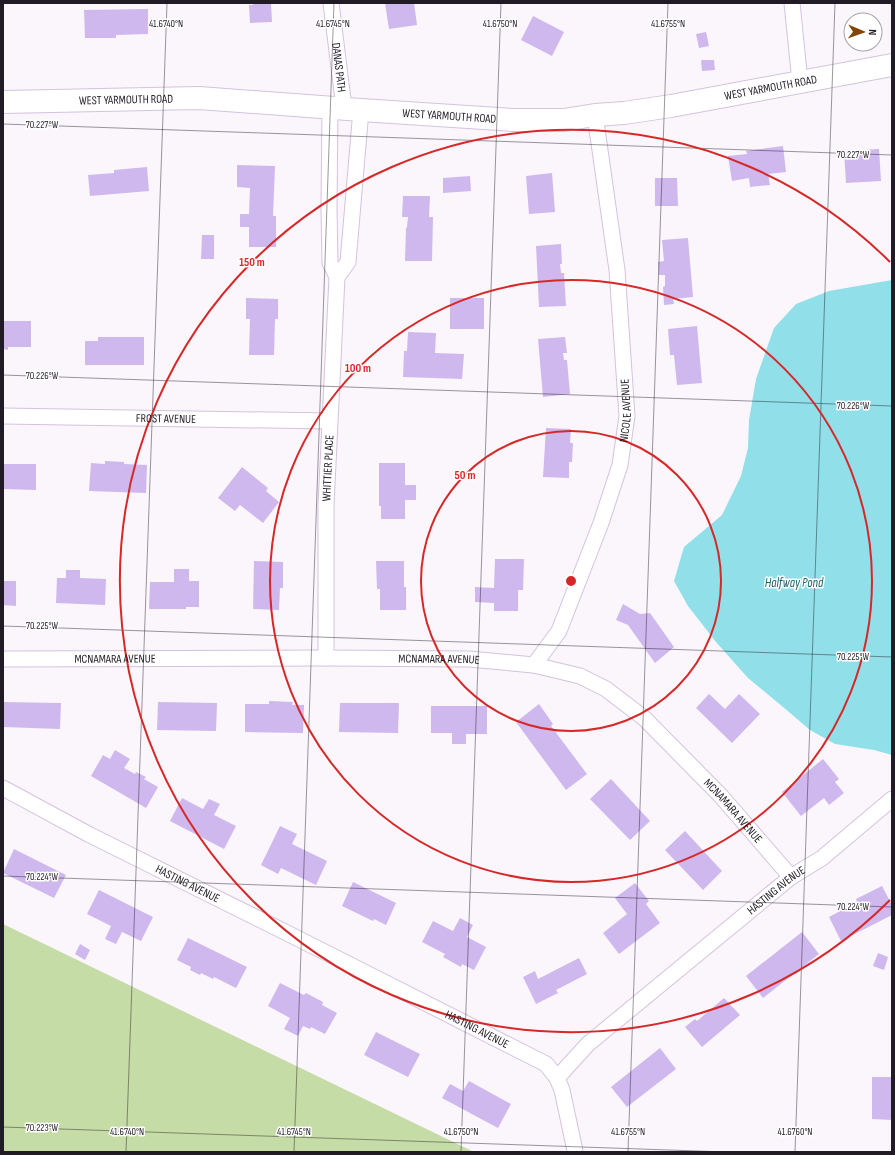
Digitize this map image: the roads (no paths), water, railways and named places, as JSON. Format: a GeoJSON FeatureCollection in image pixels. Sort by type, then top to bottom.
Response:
{"type":"FeatureCollection","features":[{"type":"Feature","properties":{"kind":"main road","name":"WEST YARMOUTH ROAD"},"geometry":{"type":"LineString","coordinates":[[3,102],[199,98],[513,120],[564,120],[671,106],[892,64]]}},
{"type":"Feature","properties":{"kind":"street","name":"DANAS PATH"},"geometry":{"type":"LineString","coordinates":[[331,3],[345,109]]}},
{"type":"Feature","properties":{"kind":"street"},"geometry":{"type":"LineString","coordinates":[[792,3],[800,82]]}},
{"type":"Feature","properties":{"kind":"street","name":"WHITTIER PLACE"},"geometry":{"type":"LineString","coordinates":[[326,658],[326,505],[337,277],[330,263],[329,208],[345,109]]}},
{"type":"Feature","properties":{"kind":"street"},"geometry":{"type":"LineString","coordinates":[[337,277],[348,262],[345,109]]}},
{"type":"Feature","properties":{"kind":"street","name":"NICOLE AVENUE"},"geometry":{"type":"LineString","coordinates":[[534,665],[559,631],[601,523],[620,465],[628,416],[616,270],[595,115]]}},
{"type":"Feature","properties":{"kind":"street","name":"FROST AVENUE"},"geometry":{"type":"LineString","coordinates":[[3,416],[330,421]]}},
{"type":"Feature","properties":{"kind":"street","name":"MCNAMARA AVENUE"},"geometry":{"type":"LineString","coordinates":[[3,659],[469,659],[534,665],[580,676],[606,689],[644,718],[721,796],[790,877]]}},
{"type":"Feature","properties":{"kind":"street","name":"HASTING AVENUE"},"geometry":{"type":"LineString","coordinates":[[3,788],[90,835],[546,1064],[557,1078],[588,1044],[790,877],[822,858],[892,799]]}},
{"type":"Feature","properties":{"kind":"street"},"geometry":{"type":"LineString","coordinates":[[557,1078],[562,1090],[575,1152]]}},
{"type":"Feature","properties":{"kind":"water","name":"Halfway Pond"},"geometry":{"type":"Polygon","coordinates":[[[892,280],[892,755],[874,750],[835,744],[810,730],[748,678],[716,642],[688,606],[674,581],[684,547],[722,515],[741,476],[748,448],[749,420],[756,379],[774,328],[796,304],[829,291],[892,280]]]}}]}
